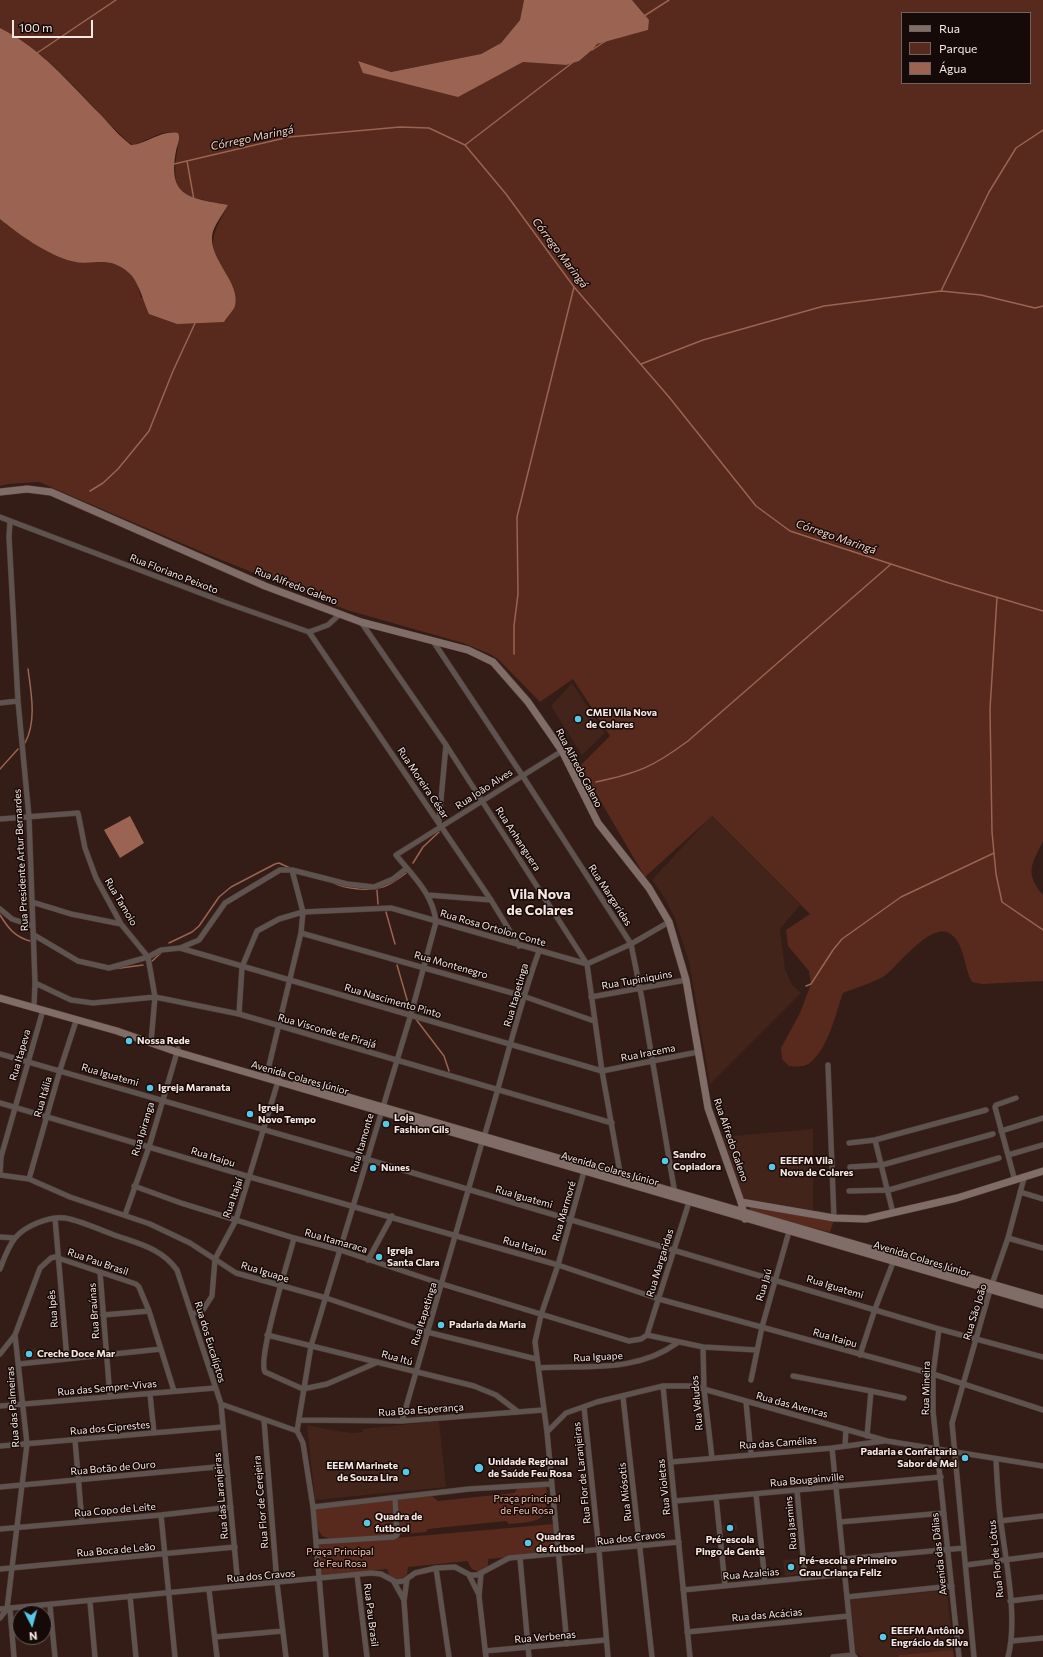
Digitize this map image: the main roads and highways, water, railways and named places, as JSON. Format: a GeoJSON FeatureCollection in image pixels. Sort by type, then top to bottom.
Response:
{"type":"FeatureCollection","features":[{"type":"Feature","properties":{"kind":"water"},"geometry":{"type":"Polygon","coordinates":[[[524,0],[632,0],[649,20],[648,30],[597,44],[579,61],[566,65],[523,62],[458,97],[363,73],[358,61],[391,72],[481,54],[501,43],[520,20],[524,0]]]}},
{"type":"Feature","properties":{"kind":"water"},"geometry":{"type":"Polygon","coordinates":[[[0,28],[15,36],[42,56],[119,135],[131,145],[165,133],[178,133],[179,140],[174,167],[175,178],[179,187],[185,193],[193,197],[228,205],[216,224],[212,236],[216,254],[230,280],[236,297],[235,306],[224,322],[177,324],[149,314],[135,281],[129,273],[121,267],[107,262],[87,263],[62,258],[34,243],[0,219],[0,28]]]}},
{"type":"Feature","properties":{"kind":"water"},"geometry":{"type":"Polygon","coordinates":[[[130,816],[144,843],[120,858],[104,830],[130,816]]]}},
{"type":"Feature","properties":{"kind":"waterway"},"geometry":{"type":"LineString","coordinates":[[37,53],[116,0]]}},
{"type":"Feature","properties":{"kind":"waterway"},"geometry":{"type":"LineString","coordinates":[[644,16],[669,0]]}},
{"type":"Feature","properties":{"kind":"waterway"},"geometry":{"type":"LineString","coordinates":[[592,50],[607,40]]}},
{"type":"Feature","properties":{"kind":"waterway"},"geometry":{"type":"LineString","coordinates":[[465,145],[572,63]]}},
{"type":"Feature","properties":{"kind":"waterway","name":"Córrego Maringá"},"geometry":{"type":"LineString","coordinates":[[174,164],[289,137],[400,127],[429,128],[465,145],[506,194],[574,287],[669,397],[756,506],[790,531],[949,583],[1043,611]]}},
{"type":"Feature","properties":{"kind":"waterway"},"geometry":{"type":"LineString","coordinates":[[941,291],[989,192],[1016,148],[1043,130]]}},
{"type":"Feature","properties":{"kind":"waterway"},"geometry":{"type":"LineString","coordinates":[[187,161],[194,200]]}},
{"type":"Feature","properties":{"kind":"waterway"},"geometry":{"type":"LineString","coordinates":[[514,654],[514,626],[518,594],[517,517],[574,287]]}},
{"type":"Feature","properties":{"kind":"waterway"},"geometry":{"type":"LineString","coordinates":[[641,364],[703,340],[824,306],[941,291],[981,295],[1035,308],[1043,306]]}},
{"type":"Feature","properties":{"kind":"waterway"},"geometry":{"type":"LineString","coordinates":[[90,491],[103,483],[118,469],[149,431],[173,371],[196,321]]}},
{"type":"Feature","properties":{"kind":"waterway"},"geometry":{"type":"LineString","coordinates":[[596,782],[645,768],[665,757],[688,741],[890,565]]}},
{"type":"Feature","properties":{"kind":"waterway"},"geometry":{"type":"LineString","coordinates":[[997,597],[990,709],[992,832],[996,874],[1002,902],[1043,930]]}},
{"type":"Feature","properties":{"kind":"waterway"},"geometry":{"type":"LineString","coordinates":[[25,743],[29,734],[32,716],[32,697],[28,669]]}},
{"type":"Feature","properties":{"kind":"waterway"},"geometry":{"type":"LineString","coordinates":[[0,769],[18,749]]}},
{"type":"Feature","properties":{"kind":"waterway"},"geometry":{"type":"LineString","coordinates":[[413,863],[423,847],[439,832]]}},
{"type":"Feature","properties":{"kind":"waterway"},"geometry":{"type":"LineString","coordinates":[[806,986],[811,984],[842,939],[901,897],[994,853]]}},
{"type":"Feature","properties":{"kind":"waterway"},"geometry":{"type":"LineString","coordinates":[[169,943],[192,932],[199,926],[219,897],[231,887],[275,864],[279,863],[290,868]]}},
{"type":"Feature","properties":{"kind":"waterway"},"geometry":{"type":"LineString","coordinates":[[332,882],[348,888],[373,889],[384,887],[406,873]]}},
{"type":"Feature","properties":{"kind":"waterway"},"geometry":{"type":"LineString","coordinates":[[377,890],[378,904]]}},
{"type":"Feature","properties":{"kind":"waterway"},"geometry":{"type":"LineString","coordinates":[[386,912],[395,944]]}},
{"type":"Feature","properties":{"kind":"waterway"},"geometry":{"type":"LineString","coordinates":[[0,915],[12,931],[20,937],[30,941]]}},
{"type":"Feature","properties":{"kind":"waterway"},"geometry":{"type":"LineString","coordinates":[[151,962],[162,952]]}},
{"type":"Feature","properties":{"kind":"waterway"},"geometry":{"type":"LineString","coordinates":[[113,969],[143,965]]}},
{"type":"Feature","properties":{"kind":"waterway"},"geometry":{"type":"LineString","coordinates":[[397,965],[408,1003]]}},
{"type":"Feature","properties":{"kind":"waterway"},"geometry":{"type":"LineString","coordinates":[[415,1018],[444,1056],[449,1071]]}},
{"type":"Feature","properties":{"kind":"place","name":"CMEI Vila Nova de Colares"},"geometry":{"type":"Point","coordinates":[578,719]}},
{"type":"Feature","properties":{"kind":"place","name":"Nossa Rede"},"geometry":{"type":"Point","coordinates":[129,1041]}},
{"type":"Feature","properties":{"kind":"place","name":"Igreja Maranata"},"geometry":{"type":"Point","coordinates":[150,1088]}},
{"type":"Feature","properties":{"kind":"place","name":"Igreja Novo Tempo"},"geometry":{"type":"Point","coordinates":[250,1114]}},
{"type":"Feature","properties":{"kind":"place","name":"Loja Fashion Gils"},"geometry":{"type":"Point","coordinates":[386,1124]}},
{"type":"Feature","properties":{"kind":"place","name":"Sandro Copiadora"},"geometry":{"type":"Point","coordinates":[665,1161]}},
{"type":"Feature","properties":{"kind":"place","name":"EEEFM Vila Nova de Colares"},"geometry":{"type":"Point","coordinates":[772,1167]}},
{"type":"Feature","properties":{"kind":"place","name":"Nunes"},"geometry":{"type":"Point","coordinates":[373,1168]}},
{"type":"Feature","properties":{"kind":"place","name":"Igreja Santa Clara"},"geometry":{"type":"Point","coordinates":[379,1257]}},
{"type":"Feature","properties":{"kind":"place","name":"Padaria da Maria"},"geometry":{"type":"Point","coordinates":[441,1325]}},
{"type":"Feature","properties":{"kind":"place","name":"Creche Doce Mar"},"geometry":{"type":"Point","coordinates":[29,1354]}},
{"type":"Feature","properties":{"kind":"place","name":"Padaria e Confeitaria Sabor de Mel"},"geometry":{"type":"Point","coordinates":[965,1458]}},
{"type":"Feature","properties":{"kind":"place","name":"Unidade Regional de Saúde Feu Rosa"},"geometry":{"type":"Point","coordinates":[479,1468]}},
{"type":"Feature","properties":{"kind":"place","name":"EEEM Marinete de Souza Lira"},"geometry":{"type":"Point","coordinates":[406,1472]}},
{"type":"Feature","properties":{"kind":"place","name":"Quadra de futbool"},"geometry":{"type":"Point","coordinates":[367,1523]}},
{"type":"Feature","properties":{"kind":"place","name":"Pré-escola Pingo de Gente"},"geometry":{"type":"Point","coordinates":[730,1528]}},
{"type":"Feature","properties":{"kind":"place","name":"Quadras de futbool"},"geometry":{"type":"Point","coordinates":[528,1543]}},
{"type":"Feature","properties":{"kind":"place","name":"Pré-escola e Primeiro Grau Criança Feliz"},"geometry":{"type":"Point","coordinates":[791,1567]}},
{"type":"Feature","properties":{"kind":"place","name":"EEEFM Antônio Engrácio da Silva"},"geometry":{"type":"Point","coordinates":[883,1637]}},
{"type":"Feature","properties":{"kind":"district","name":"Vila Nova de Colares"},"geometry":{"type":"Point","coordinates":[540,902]}},
{"type":"Feature","properties":{"kind":"park label","name":"Praça principal de Feu Rosa"},"geometry":{"type":"Point","coordinates":[527,1504]}},
{"type":"Feature","properties":{"kind":"park label","name":"Praça Principal de Feu Rosa"},"geometry":{"type":"Point","coordinates":[340,1558]}}]}
